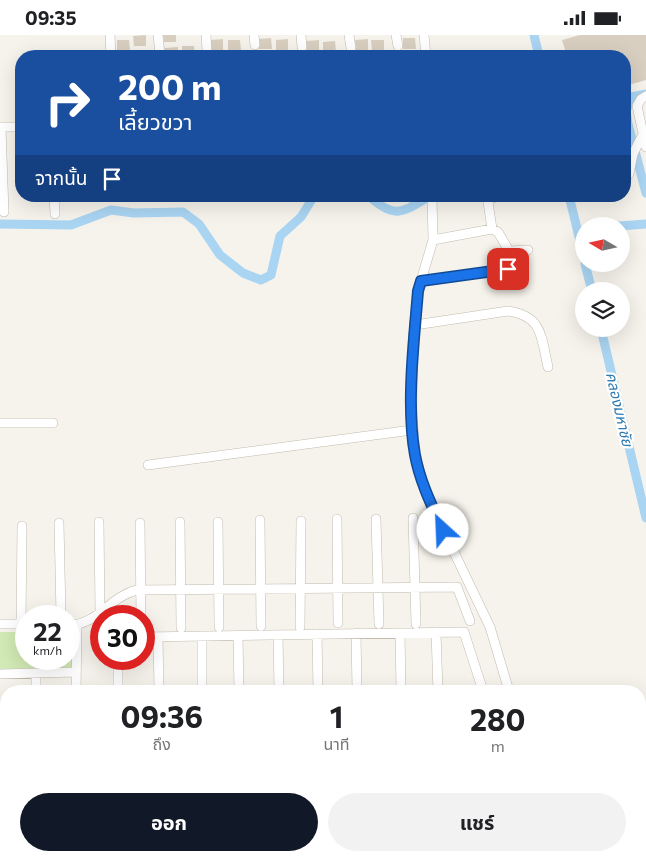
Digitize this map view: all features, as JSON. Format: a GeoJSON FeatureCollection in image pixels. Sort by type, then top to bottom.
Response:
{"type":"FeatureCollection","features":[{"type":"Feature","properties":{"kind":"street"},"geometry":{"type":"LineString","coordinates":[[110,35],[111,50]]}},
{"type":"Feature","properties":{"kind":"street"},"geometry":{"type":"LineString","coordinates":[[158,35],[160,50]]}},
{"type":"Feature","properties":{"kind":"street"},"geometry":{"type":"LineString","coordinates":[[206,35],[207,50]]}},
{"type":"Feature","properties":{"kind":"street"},"geometry":{"type":"LineString","coordinates":[[254,35],[255,45]]}},
{"type":"Feature","properties":{"kind":"street"},"geometry":{"type":"LineString","coordinates":[[301,35],[302,47]]}},
{"type":"Feature","properties":{"kind":"street"},"geometry":{"type":"LineString","coordinates":[[349,35],[351,48]]}},
{"type":"Feature","properties":{"kind":"street"},"geometry":{"type":"LineString","coordinates":[[396,35],[398,46]]}},
{"type":"Feature","properties":{"kind":"street"},"geometry":{"type":"LineString","coordinates":[[426,50],[427,35]]}},
{"type":"Feature","properties":{"kind":"street"},"geometry":{"type":"LineString","coordinates":[[646,96],[641,99],[637,106],[646,147]]}},
{"type":"Feature","properties":{"kind":"street"},"geometry":{"type":"LineString","coordinates":[[4,212],[0,127],[15,127]]}},
{"type":"Feature","properties":{"kind":"street"},"geometry":{"type":"LineString","coordinates":[[631,164],[633,154],[643,134]]}},
{"type":"Feature","properties":{"kind":"street"},"geometry":{"type":"LineString","coordinates":[[54,202],[55,214]]}},
{"type":"Feature","properties":{"kind":"street"},"geometry":{"type":"LineString","coordinates":[[432,202],[433,240],[418,291],[415,325],[412,430],[415,454],[427,495],[490,627],[507,685]]}},
{"type":"Feature","properties":{"kind":"street"},"geometry":{"type":"LineString","coordinates":[[488,202],[492,229]]}},
{"type":"Feature","properties":{"kind":"street"},"geometry":{"type":"LineString","coordinates":[[433,240],[492,229],[498,232],[509,251],[528,250]]}},
{"type":"Feature","properties":{"kind":"street"},"geometry":{"type":"LineString","coordinates":[[421,281],[508,269]]}},
{"type":"Feature","properties":{"kind":"street"},"geometry":{"type":"LineString","coordinates":[[415,325],[508,311],[522,313],[534,320],[540,331],[548,367]]}},
{"type":"Feature","properties":{"kind":"street"},"geometry":{"type":"LineString","coordinates":[[0,423],[53,423]]}},
{"type":"Feature","properties":{"kind":"street"},"geometry":{"type":"LineString","coordinates":[[148,465],[412,430]]}},
{"type":"Feature","properties":{"kind":"street"},"geometry":{"type":"LineString","coordinates":[[413,518],[416,624]]}},
{"type":"Feature","properties":{"kind":"street"},"geometry":{"type":"LineString","coordinates":[[337,519],[338,623]]}},
{"type":"Feature","properties":{"kind":"street"},"geometry":{"type":"LineString","coordinates":[[376,519],[379,624]]}},
{"type":"Feature","properties":{"kind":"street"},"geometry":{"type":"LineString","coordinates":[[260,520],[261,626]]}},
{"type":"Feature","properties":{"kind":"street"},"geometry":{"type":"LineString","coordinates":[[218,521],[219,627]]}},
{"type":"Feature","properties":{"kind":"street"},"geometry":{"type":"LineString","coordinates":[[300,627],[301,521]]}},
{"type":"Feature","properties":{"kind":"street"},"geometry":{"type":"LineString","coordinates":[[99,522],[100,605]]}},
{"type":"Feature","properties":{"kind":"street"},"geometry":{"type":"LineString","coordinates":[[180,522],[181,628]]}},
{"type":"Feature","properties":{"kind":"street"},"geometry":{"type":"LineString","coordinates":[[59,523],[61,605]]}},
{"type":"Feature","properties":{"kind":"street"},"geometry":{"type":"LineString","coordinates":[[140,523],[141,605]]}},
{"type":"Feature","properties":{"kind":"street"},"geometry":{"type":"LineString","coordinates":[[22,526],[24,605]]}},
{"type":"Feature","properties":{"kind":"street"},"geometry":{"type":"LineString","coordinates":[[111,605],[126,593],[141,590],[457,587],[470,621]]}},
{"type":"Feature","properties":{"kind":"street"},"geometry":{"type":"LineString","coordinates":[[0,624],[15,624]]}},
{"type":"Feature","properties":{"kind":"street"},"geometry":{"type":"LineString","coordinates":[[436,632],[438,685]]}},
{"type":"Feature","properties":{"kind":"street"},"geometry":{"type":"LineString","coordinates":[[159,685],[158,637],[464,632],[481,685]]}},
{"type":"Feature","properties":{"kind":"street"},"geometry":{"type":"LineString","coordinates":[[356,633],[357,685]]}},
{"type":"Feature","properties":{"kind":"street"},"geometry":{"type":"LineString","coordinates":[[400,633],[401,685]]}},
{"type":"Feature","properties":{"kind":"street"},"geometry":{"type":"LineString","coordinates":[[317,634],[318,685]]}},
{"type":"Feature","properties":{"kind":"street"},"geometry":{"type":"LineString","coordinates":[[238,635],[239,685]]}},
{"type":"Feature","properties":{"kind":"street"},"geometry":{"type":"LineString","coordinates":[[278,635],[279,685]]}},
{"type":"Feature","properties":{"kind":"street"},"geometry":{"type":"LineString","coordinates":[[202,636],[202,685]]}},
{"type":"Feature","properties":{"kind":"street"},"geometry":{"type":"LineString","coordinates":[[118,670],[118,685]]}},
{"type":"Feature","properties":{"kind":"street"},"geometry":{"type":"LineString","coordinates":[[0,673],[76,672],[76,685]]}},
{"type":"Feature","properties":{"kind":"street"},"geometry":{"type":"LineString","coordinates":[[36,673],[36,685]]}},
{"type":"Feature","properties":{"kind":"green space"},"geometry":{"type":"Polygon","coordinates":[[[0,632],[15,632],[15,669],[0,669],[0,632]]]}},
{"type":"Feature","properties":{"kind":"building"},"geometry":{"type":"Polygon","coordinates":[[[146,35],[146,46],[134,46],[133,36],[146,35]]]}},
{"type":"Feature","properties":{"kind":"building"},"geometry":{"type":"Polygon","coordinates":[[[163,35],[176,35],[176,42],[164,42],[163,35]]]}},
{"type":"Feature","properties":{"kind":"building"},"geometry":{"type":"Polygon","coordinates":[[[580,35],[646,35],[646,80],[631,84],[631,50],[565,50],[562,40],[580,35]]]}},
{"type":"Feature","properties":{"kind":"building"},"geometry":{"type":"Polygon","coordinates":[[[271,38],[272,49],[259,49],[259,39],[271,38]]]}},
{"type":"Feature","properties":{"kind":"building"},"geometry":{"type":"Polygon","coordinates":[[[403,38],[415,38],[416,49],[403,49],[403,38]]]}},
{"type":"Feature","properties":{"kind":"building"},"geometry":{"type":"Polygon","coordinates":[[[223,39],[223,50],[211,50],[211,40],[223,39]]]}},
{"type":"Feature","properties":{"kind":"building"},"geometry":{"type":"Polygon","coordinates":[[[288,39],[288,50],[276,50],[276,40],[288,39]]]}},
{"type":"Feature","properties":{"kind":"building"},"geometry":{"type":"Polygon","coordinates":[[[368,39],[368,50],[356,50],[355,40],[368,39]]]}},
{"type":"Feature","properties":{"kind":"building"},"geometry":{"type":"Polygon","coordinates":[[[117,40],[129,40],[130,50],[117,50],[117,40]]]}},
{"type":"Feature","properties":{"kind":"building"},"geometry":{"type":"Polygon","coordinates":[[[228,40],[240,40],[241,50],[228,50],[228,40]]]}},
{"type":"Feature","properties":{"kind":"building"},"geometry":{"type":"Polygon","coordinates":[[[319,40],[319,50],[307,50],[306,41],[319,40]]]}},
{"type":"Feature","properties":{"kind":"building"},"geometry":{"type":"Polygon","coordinates":[[[371,40],[384,40],[384,50],[372,50],[371,40]]]}},
{"type":"Feature","properties":{"kind":"building"},"geometry":{"type":"Polygon","coordinates":[[[335,41],[336,50],[323,50],[323,42],[335,41]]]}},
{"type":"Feature","properties":{"kind":"building"},"geometry":{"type":"Polygon","coordinates":[[[182,46],[194,46],[194,50],[182,50],[182,46]]]}},
{"type":"Feature","properties":{"kind":"building"},"geometry":{"type":"Polygon","coordinates":[[[178,47],[178,50],[165,50],[165,48],[178,47]]]}},
{"type":"Feature","properties":{"kind":"waterway","name":"คลองมหาชัย"},"geometry":{"type":"LineString","coordinates":[[534,35],[538,50]]}},
{"type":"Feature","properties":{"kind":"waterway"},"geometry":{"type":"LineString","coordinates":[[631,97],[646,94]]}},
{"type":"Feature","properties":{"kind":"waterway"},"geometry":{"type":"LineString","coordinates":[[631,136],[646,193]]}},
{"type":"Feature","properties":{"kind":"waterway"},"geometry":{"type":"LineString","coordinates":[[0,224],[71,225],[111,210],[134,213],[183,212],[199,224],[220,255],[243,273],[261,280],[271,275],[280,236],[301,217],[310,202]]}},
{"type":"Feature","properties":{"kind":"waterway"},"geometry":{"type":"LineString","coordinates":[[376,202],[393,211],[406,209],[420,202]]}},
{"type":"Feature","properties":{"kind":"waterway","name":"คลองมหาชัย"},"geometry":{"type":"LineString","coordinates":[[570,202],[575,220]]}},
{"type":"Feature","properties":{"kind":"waterway"},"geometry":{"type":"LineString","coordinates":[[630,225],[646,224]]}},
{"type":"Feature","properties":{"kind":"waterway","name":"คลองมหาชัย"},"geometry":{"type":"LineString","coordinates":[[587,273],[590,282]]}},
{"type":"Feature","properties":{"kind":"waterway","name":"คลองมหาชัย"},"geometry":{"type":"LineString","coordinates":[[603,337],[646,518]]}},
{"type":"Feature","properties":{"kind":"route"},"geometry":{"type":"LineString","coordinates":[[443,530],[420,477],[412,430],[414,340],[418,291],[421,281],[508,269]]}}]}
